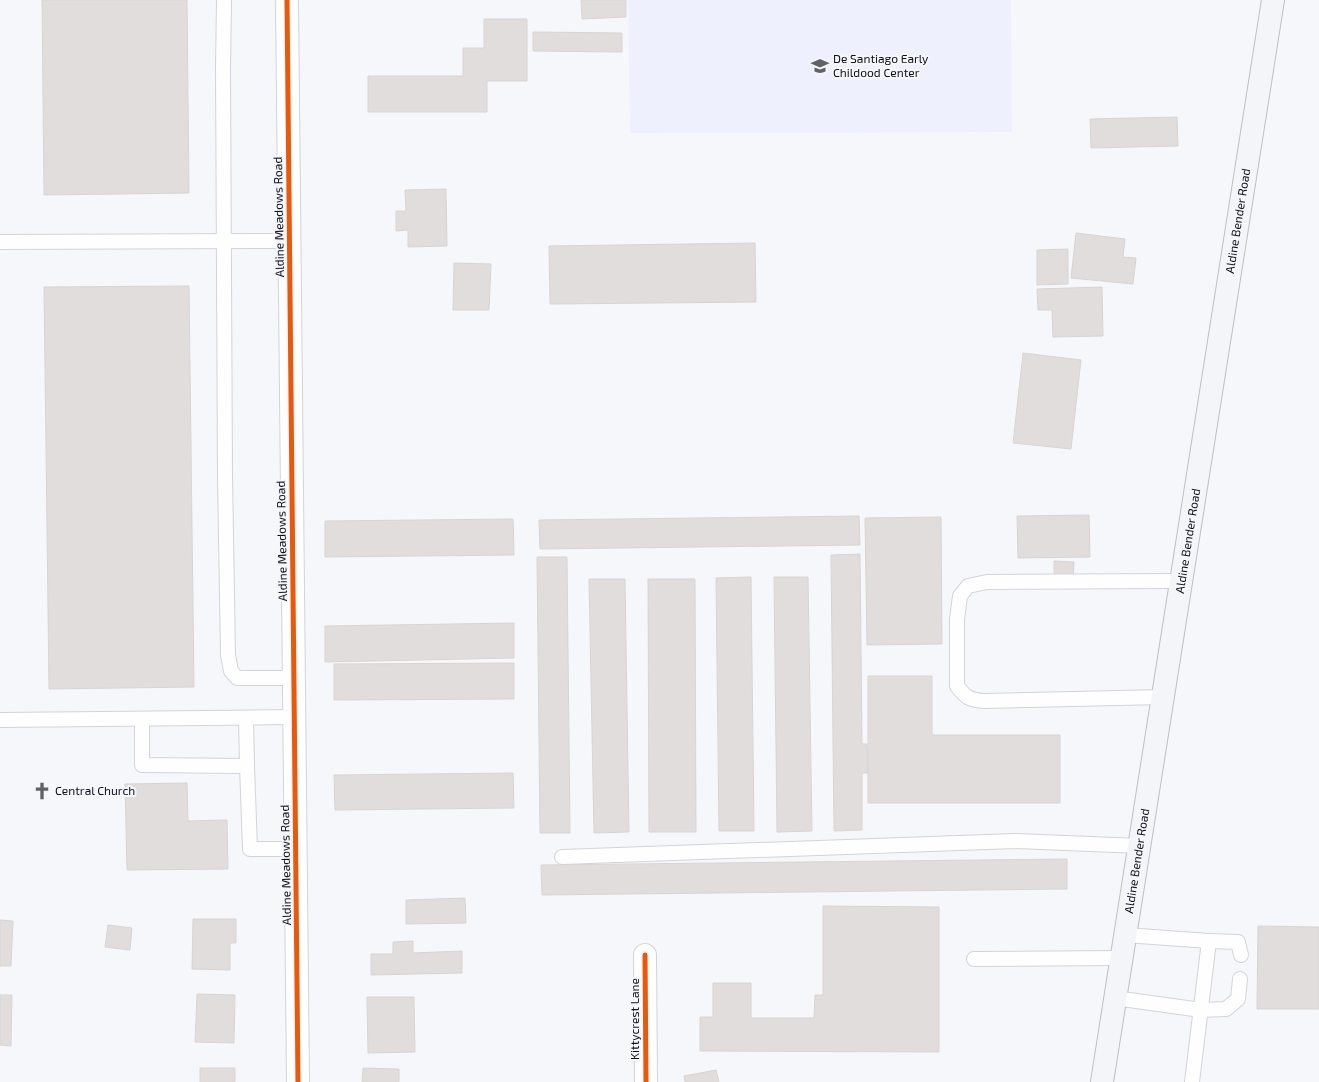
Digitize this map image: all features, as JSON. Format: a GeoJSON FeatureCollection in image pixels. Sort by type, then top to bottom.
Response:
{"type":"FeatureCollection","features":[{"type":"Feature","properties":{"kind":"main road","name":"Aldine Bender Road"},"geometry":{"type":"LineString","coordinates":[[1102,1082],[1273,0]]}},
{"type":"Feature","properties":{"kind":"street","name":"Aldine Meadows Road"},"geometry":{"type":"LineString","coordinates":[[287,0],[298,1082]]}},
{"type":"Feature","properties":{"kind":"street","name":"Kittycrest Lane"},"geometry":{"type":"LineString","coordinates":[[645,955],[646,1082]]}},
{"type":"Feature","properties":{"kind":"lane"},"geometry":{"type":"LineString","coordinates":[[224,0],[224,476],[228,655],[231,671],[237,678],[293,678]]}},
{"type":"Feature","properties":{"kind":"lane"},"geometry":{"type":"LineString","coordinates":[[0,242],[289,241]]}},
{"type":"Feature","properties":{"kind":"lane"},"geometry":{"type":"LineString","coordinates":[[1163,697],[984,701],[971,700],[963,694],[957,686],[956,619],[960,596],[968,586],[987,582],[1181,581]]}},
{"type":"Feature","properties":{"kind":"lane"},"geometry":{"type":"LineString","coordinates":[[0,720],[294,717]]}},
{"type":"Feature","properties":{"kind":"lane"},"geometry":{"type":"LineString","coordinates":[[246,718],[250,849],[295,849]]}},
{"type":"Feature","properties":{"kind":"lane"},"geometry":{"type":"LineString","coordinates":[[142,719],[142,765],[248,766]]}},
{"type":"Feature","properties":{"kind":"lane"},"geometry":{"type":"LineString","coordinates":[[562,857],[1015,841],[1140,846]]}},
{"type":"Feature","properties":{"kind":"lane"},"geometry":{"type":"LineString","coordinates":[[1125,935],[1238,942],[1241,955]]}},
{"type":"Feature","properties":{"kind":"lane"},"geometry":{"type":"LineString","coordinates":[[1192,1082],[1209,941]]}},
{"type":"Feature","properties":{"kind":"lane"},"geometry":{"type":"LineString","coordinates":[[974,959],[1121,958]]}},
{"type":"Feature","properties":{"kind":"lane"},"geometry":{"type":"LineString","coordinates":[[1116,998],[1201,1010],[1226,1008],[1238,999],[1240,979]]}},
{"type":"Feature","properties":{"kind":"shaded area","name":"De Santiago Early Childood Center"},"geometry":{"type":"Polygon","coordinates":[[[628,0],[1011,0],[1012,132],[630,133],[628,0]]]}},
{"type":"Feature","properties":{"kind":"building"},"geometry":{"type":"Polygon","coordinates":[[[42,0],[187,0],[189,193],[44,195],[42,0]]]}},
{"type":"Feature","properties":{"kind":"building"},"geometry":{"type":"Polygon","coordinates":[[[581,0],[626,0],[626,17],[582,19],[581,0]]]}},
{"type":"Feature","properties":{"kind":"building"},"geometry":{"type":"Polygon","coordinates":[[[484,19],[527,19],[527,81],[487,81],[487,112],[368,112],[368,76],[463,76],[463,48],[484,48],[484,19]]]}},
{"type":"Feature","properties":{"kind":"building"},"geometry":{"type":"Polygon","coordinates":[[[533,32],[622,33],[622,52],[533,51],[533,32]]]}},
{"type":"Feature","properties":{"kind":"building"},"geometry":{"type":"Polygon","coordinates":[[[1177,117],[1178,146],[1091,148],[1090,119],[1177,117]]]}},
{"type":"Feature","properties":{"kind":"building"},"geometry":{"type":"Polygon","coordinates":[[[446,189],[447,246],[408,247],[408,230],[396,231],[396,211],[406,211],[405,190],[446,189]]]}},
{"type":"Feature","properties":{"kind":"building"},"geometry":{"type":"Polygon","coordinates":[[[1076,233],[1125,239],[1123,257],[1136,258],[1133,284],[1071,278],[1076,233]]]}},
{"type":"Feature","properties":{"kind":"building"},"geometry":{"type":"Polygon","coordinates":[[[755,243],[756,302],[550,304],[549,246],[755,243]]]}},
{"type":"Feature","properties":{"kind":"building"},"geometry":{"type":"Polygon","coordinates":[[[1068,249],[1068,284],[1037,285],[1037,250],[1068,249]]]}},
{"type":"Feature","properties":{"kind":"building"},"geometry":{"type":"Polygon","coordinates":[[[454,263],[491,264],[489,310],[453,310],[454,263]]]}},
{"type":"Feature","properties":{"kind":"building"},"geometry":{"type":"Polygon","coordinates":[[[189,286],[194,687],[49,689],[44,287],[189,286]]]}},
{"type":"Feature","properties":{"kind":"building"},"geometry":{"type":"Polygon","coordinates":[[[1102,287],[1103,336],[1053,337],[1052,310],[1038,310],[1037,289],[1102,287]]]}},
{"type":"Feature","properties":{"kind":"building"},"geometry":{"type":"Polygon","coordinates":[[[1023,353],[1081,360],[1071,449],[1013,443],[1023,353]]]}},
{"type":"Feature","properties":{"kind":"building"},"geometry":{"type":"Polygon","coordinates":[[[1089,515],[1090,557],[1018,558],[1017,516],[1089,515]]]}},
{"type":"Feature","properties":{"kind":"building"},"geometry":{"type":"Polygon","coordinates":[[[859,516],[860,545],[540,549],[539,520],[859,516]]]}},
{"type":"Feature","properties":{"kind":"building"},"geometry":{"type":"Polygon","coordinates":[[[941,517],[942,644],[867,645],[865,518],[941,517]]]}},
{"type":"Feature","properties":{"kind":"building"},"geometry":{"type":"Polygon","coordinates":[[[513,519],[514,555],[325,557],[325,521],[513,519]]]}},
{"type":"Feature","properties":{"kind":"building"},"geometry":{"type":"Polygon","coordinates":[[[860,554],[862,744],[867,744],[868,773],[862,773],[862,830],[834,831],[831,555],[860,554]]]}},
{"type":"Feature","properties":{"kind":"building"},"geometry":{"type":"Polygon","coordinates":[[[537,557],[567,557],[570,833],[540,833],[537,557]]]}},
{"type":"Feature","properties":{"kind":"building"},"geometry":{"type":"Polygon","coordinates":[[[1054,561],[1074,562],[1073,580],[1054,579],[1054,561]]]}},
{"type":"Feature","properties":{"kind":"building"},"geometry":{"type":"Polygon","coordinates":[[[751,577],[754,831],[719,831],[716,578],[751,577]]]}},
{"type":"Feature","properties":{"kind":"building"},"geometry":{"type":"Polygon","coordinates":[[[774,577],[808,577],[812,831],[777,832],[774,577]]]}},
{"type":"Feature","properties":{"kind":"building"},"geometry":{"type":"Polygon","coordinates":[[[589,579],[625,579],[629,832],[594,833],[589,579]]]}},
{"type":"Feature","properties":{"kind":"building"},"geometry":{"type":"Polygon","coordinates":[[[648,579],[695,579],[696,832],[649,832],[648,579]]]}},
{"type":"Feature","properties":{"kind":"building"},"geometry":{"type":"Polygon","coordinates":[[[514,623],[514,658],[325,662],[325,626],[514,623]]]}},
{"type":"Feature","properties":{"kind":"building"},"geometry":{"type":"Polygon","coordinates":[[[514,663],[514,699],[334,700],[334,664],[514,663]]]}},
{"type":"Feature","properties":{"kind":"building"},"geometry":{"type":"Polygon","coordinates":[[[868,676],[932,676],[932,735],[1060,735],[1060,803],[868,803],[868,676]]]}},
{"type":"Feature","properties":{"kind":"building"},"geometry":{"type":"Polygon","coordinates":[[[513,773],[514,808],[335,810],[334,775],[513,773]]]}},
{"type":"Feature","properties":{"kind":"building"},"geometry":{"type":"Polygon","coordinates":[[[187,783],[188,821],[227,820],[228,869],[127,870],[125,784],[187,783]]]}},
{"type":"Feature","properties":{"kind":"building"},"geometry":{"type":"Polygon","coordinates":[[[1067,859],[1067,889],[542,895],[541,865],[1067,859]]]}},
{"type":"Feature","properties":{"kind":"building"},"geometry":{"type":"Polygon","coordinates":[[[465,898],[466,923],[406,924],[406,900],[465,898]]]}},
{"type":"Feature","properties":{"kind":"building"},"geometry":{"type":"Polygon","coordinates":[[[823,906],[939,907],[939,1052],[700,1051],[700,1017],[713,1017],[713,983],[751,983],[751,1018],[814,1018],[815,995],[823,995],[823,906]]]}},
{"type":"Feature","properties":{"kind":"building"},"geometry":{"type":"Polygon","coordinates":[[[193,919],[236,919],[236,943],[230,943],[230,970],[192,969],[193,919]]]}},
{"type":"Feature","properties":{"kind":"building"},"geometry":{"type":"Polygon","coordinates":[[[0,920],[13,921],[11,966],[0,966],[0,920]]]}},
{"type":"Feature","properties":{"kind":"building"},"geometry":{"type":"Polygon","coordinates":[[[108,925],[132,928],[130,950],[105,947],[108,925]]]}},
{"type":"Feature","properties":{"kind":"building"},"geometry":{"type":"Polygon","coordinates":[[[1258,926],[1319,927],[1319,1009],[1257,1009],[1258,926]]]}},
{"type":"Feature","properties":{"kind":"building"},"geometry":{"type":"Polygon","coordinates":[[[413,941],[413,953],[462,951],[462,973],[371,975],[371,954],[393,954],[393,942],[413,941]]]}},
{"type":"Feature","properties":{"kind":"building"},"geometry":{"type":"Polygon","coordinates":[[[197,994],[235,995],[234,1043],[195,1042],[197,994]]]}},
{"type":"Feature","properties":{"kind":"building"},"geometry":{"type":"Polygon","coordinates":[[[0,995],[12,995],[11,1046],[0,1045],[0,995]]]}},
{"type":"Feature","properties":{"kind":"building"},"geometry":{"type":"Polygon","coordinates":[[[367,997],[414,997],[415,1052],[368,1053],[367,997]]]}},
{"type":"Feature","properties":{"kind":"building"},"geometry":{"type":"Polygon","coordinates":[[[200,1068],[235,1068],[235,1082],[200,1082],[200,1068]]]}},
{"type":"Feature","properties":{"kind":"building"},"geometry":{"type":"Polygon","coordinates":[[[363,1068],[399,1069],[399,1082],[362,1082],[363,1068]]]}},
{"type":"Feature","properties":{"kind":"building"},"geometry":{"type":"Polygon","coordinates":[[[716,1070],[719,1082],[685,1082],[684,1076],[716,1070]]]}},
{"type":"Feature","properties":{"kind":"cycle path"},"geometry":{"type":"LineString","coordinates":[[287,0],[298,1082]]}},
{"type":"Feature","properties":{"kind":"cycle path"},"geometry":{"type":"LineString","coordinates":[[645,955],[646,1082]]}},
{"type":"Feature","properties":{"kind":"place","name":"De Santiago Early Childood Center"},"geometry":{"type":"Point","coordinates":[820,66]}},
{"type":"Feature","properties":{"kind":"place","name":"Central Church"},"geometry":{"type":"Point","coordinates":[42,791]}}]}
